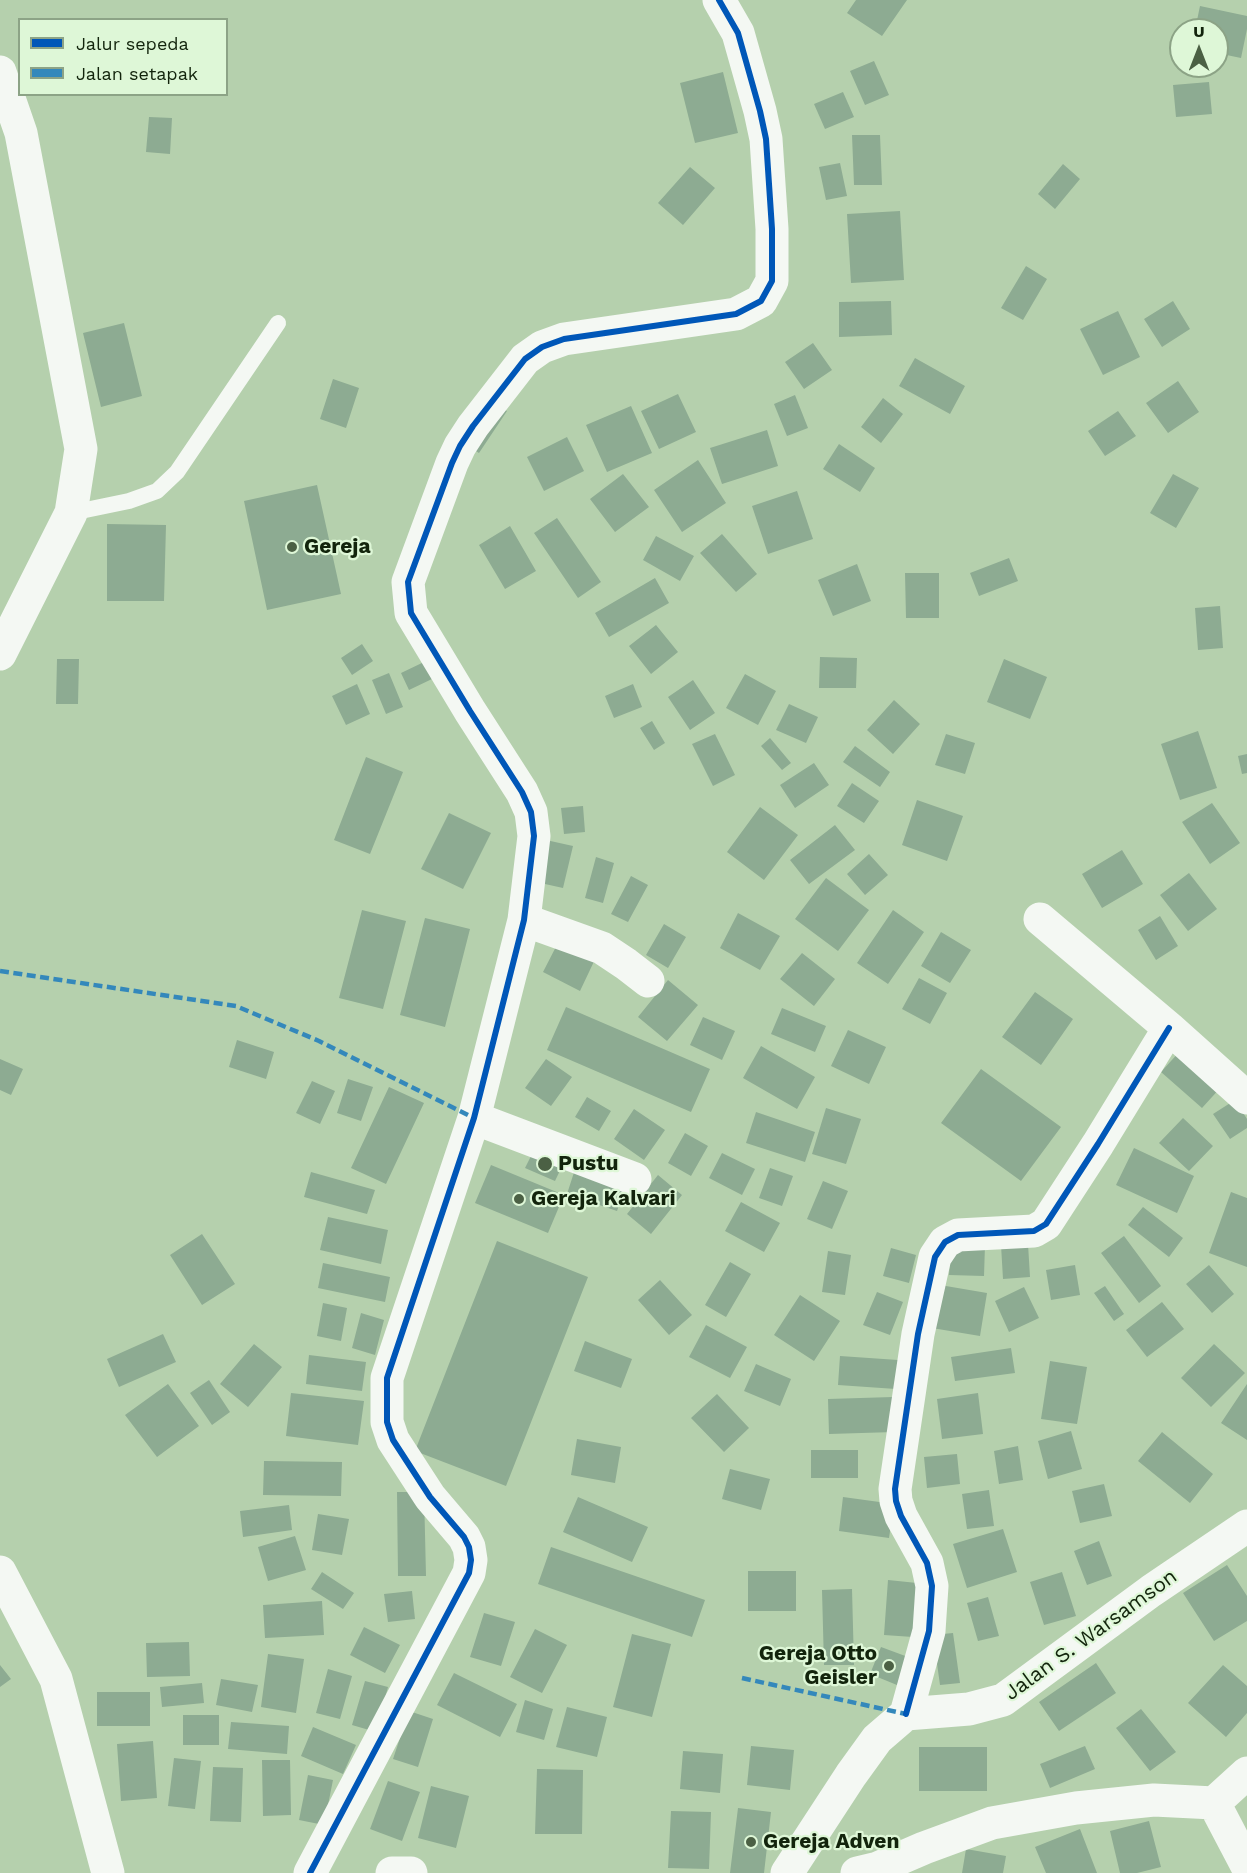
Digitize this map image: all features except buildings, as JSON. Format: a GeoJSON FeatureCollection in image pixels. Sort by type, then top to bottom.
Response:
{"type":"FeatureCollection","features":[{"type":"Feature","properties":{"kind":"street"},"geometry":{"type":"LineString","coordinates":[[310,1873],[469,1573],[471,1560],[469,1547],[464,1537],[430,1497],[393,1440],[387,1422],[387,1378],[474,1118],[524,920],[534,836],[531,812],[522,792],[411,613],[408,582],[460,446],[525,359],[542,347],[564,339],[736,314],[762,301],[772,281],[772,229],[766,139],[738,33],[719,0]]}},
{"type":"Feature","properties":{"kind":"street"},"geometry":{"type":"LineString","coordinates":[[0,72],[21,133],[81,449],[71,513],[0,654]]}},
{"type":"Feature","properties":{"kind":"street"},"geometry":{"type":"LineString","coordinates":[[524,920],[602,948],[648,981]]}},
{"type":"Feature","properties":{"kind":"street"},"geometry":{"type":"LineString","coordinates":[[1040,920],[1169,1028],[1247,1098]]}},
{"type":"Feature","properties":{"kind":"street"},"geometry":{"type":"LineString","coordinates":[[787,1873],[851,1774],[877,1739],[906,1714],[929,1631],[932,1586],[927,1563],[901,1516],[895,1489],[918,1334],[935,1257],[945,1242],[958,1235],[1034,1231],[1046,1224],[1169,1028]]}},
{"type":"Feature","properties":{"kind":"street"},"geometry":{"type":"LineString","coordinates":[[474,1118],[635,1179]]}},
{"type":"Feature","properties":{"kind":"street","name":"Jalan S. Warsamson"},"geometry":{"type":"LineString","coordinates":[[906,1714],[969,1708],[1003,1700],[1152,1591],[1247,1526]]}},
{"type":"Feature","properties":{"kind":"street"},"geometry":{"type":"LineString","coordinates":[[0,1572],[56,1679],[108,1873]]}},
{"type":"Feature","properties":{"kind":"street"},"geometry":{"type":"LineString","coordinates":[[858,1873],[878,1868],[992,1823],[1076,1808],[1154,1800],[1214,1803],[1247,1773]]}},
{"type":"Feature","properties":{"kind":"street"},"geometry":{"type":"LineString","coordinates":[[1214,1803],[1247,1866]]}},
{"type":"Feature","properties":{"kind":"street"},"geometry":{"type":"LineString","coordinates":[[392,1873],[411,1873]]}},
{"type":"Feature","properties":{"kind":"lane"},"geometry":{"type":"LineString","coordinates":[[71,513],[129,501],[157,491],[177,472],[279,323]]}},
{"type":"Feature","properties":{"kind":"marked path"},"geometry":{"type":"LineString","coordinates":[[0,971],[236,1006],[319,1041],[474,1118]]}},
{"type":"Feature","properties":{"kind":"marked path"},"geometry":{"type":"LineString","coordinates":[[742,1678],[906,1714]]}},
{"type":"Feature","properties":{"kind":"cycle path"},"geometry":{"type":"LineString","coordinates":[[310,1873],[469,1573],[471,1560],[469,1547],[464,1537],[430,1497],[393,1440],[387,1422],[387,1378],[474,1118],[524,920],[534,836],[531,812],[522,792],[411,613],[408,582],[460,446],[525,359],[542,347],[564,339],[736,314],[761,301],[772,281],[772,229],[766,139],[738,33],[719,0]]}},
{"type":"Feature","properties":{"kind":"cycle path"},"geometry":{"type":"LineString","coordinates":[[906,1714],[929,1631],[932,1586],[927,1563],[901,1516],[895,1489],[918,1334],[935,1257],[945,1242],[958,1235],[1034,1231],[1046,1224],[1169,1028]]}},
{"type":"Feature","properties":{"kind":"place","name":"Gereja"},"geometry":{"type":"Point","coordinates":[292,547]}},
{"type":"Feature","properties":{"kind":"place","name":"Pustu"},"geometry":{"type":"Point","coordinates":[545,1164]}},
{"type":"Feature","properties":{"kind":"place","name":"Gereja Kalvari"},"geometry":{"type":"Point","coordinates":[519,1199]}},
{"type":"Feature","properties":{"kind":"place","name":"Gereja Otto Geisler"},"geometry":{"type":"Point","coordinates":[889,1666]}},
{"type":"Feature","properties":{"kind":"place","name":"Gereja Adven"},"geometry":{"type":"Point","coordinates":[751,1842]}}]}
